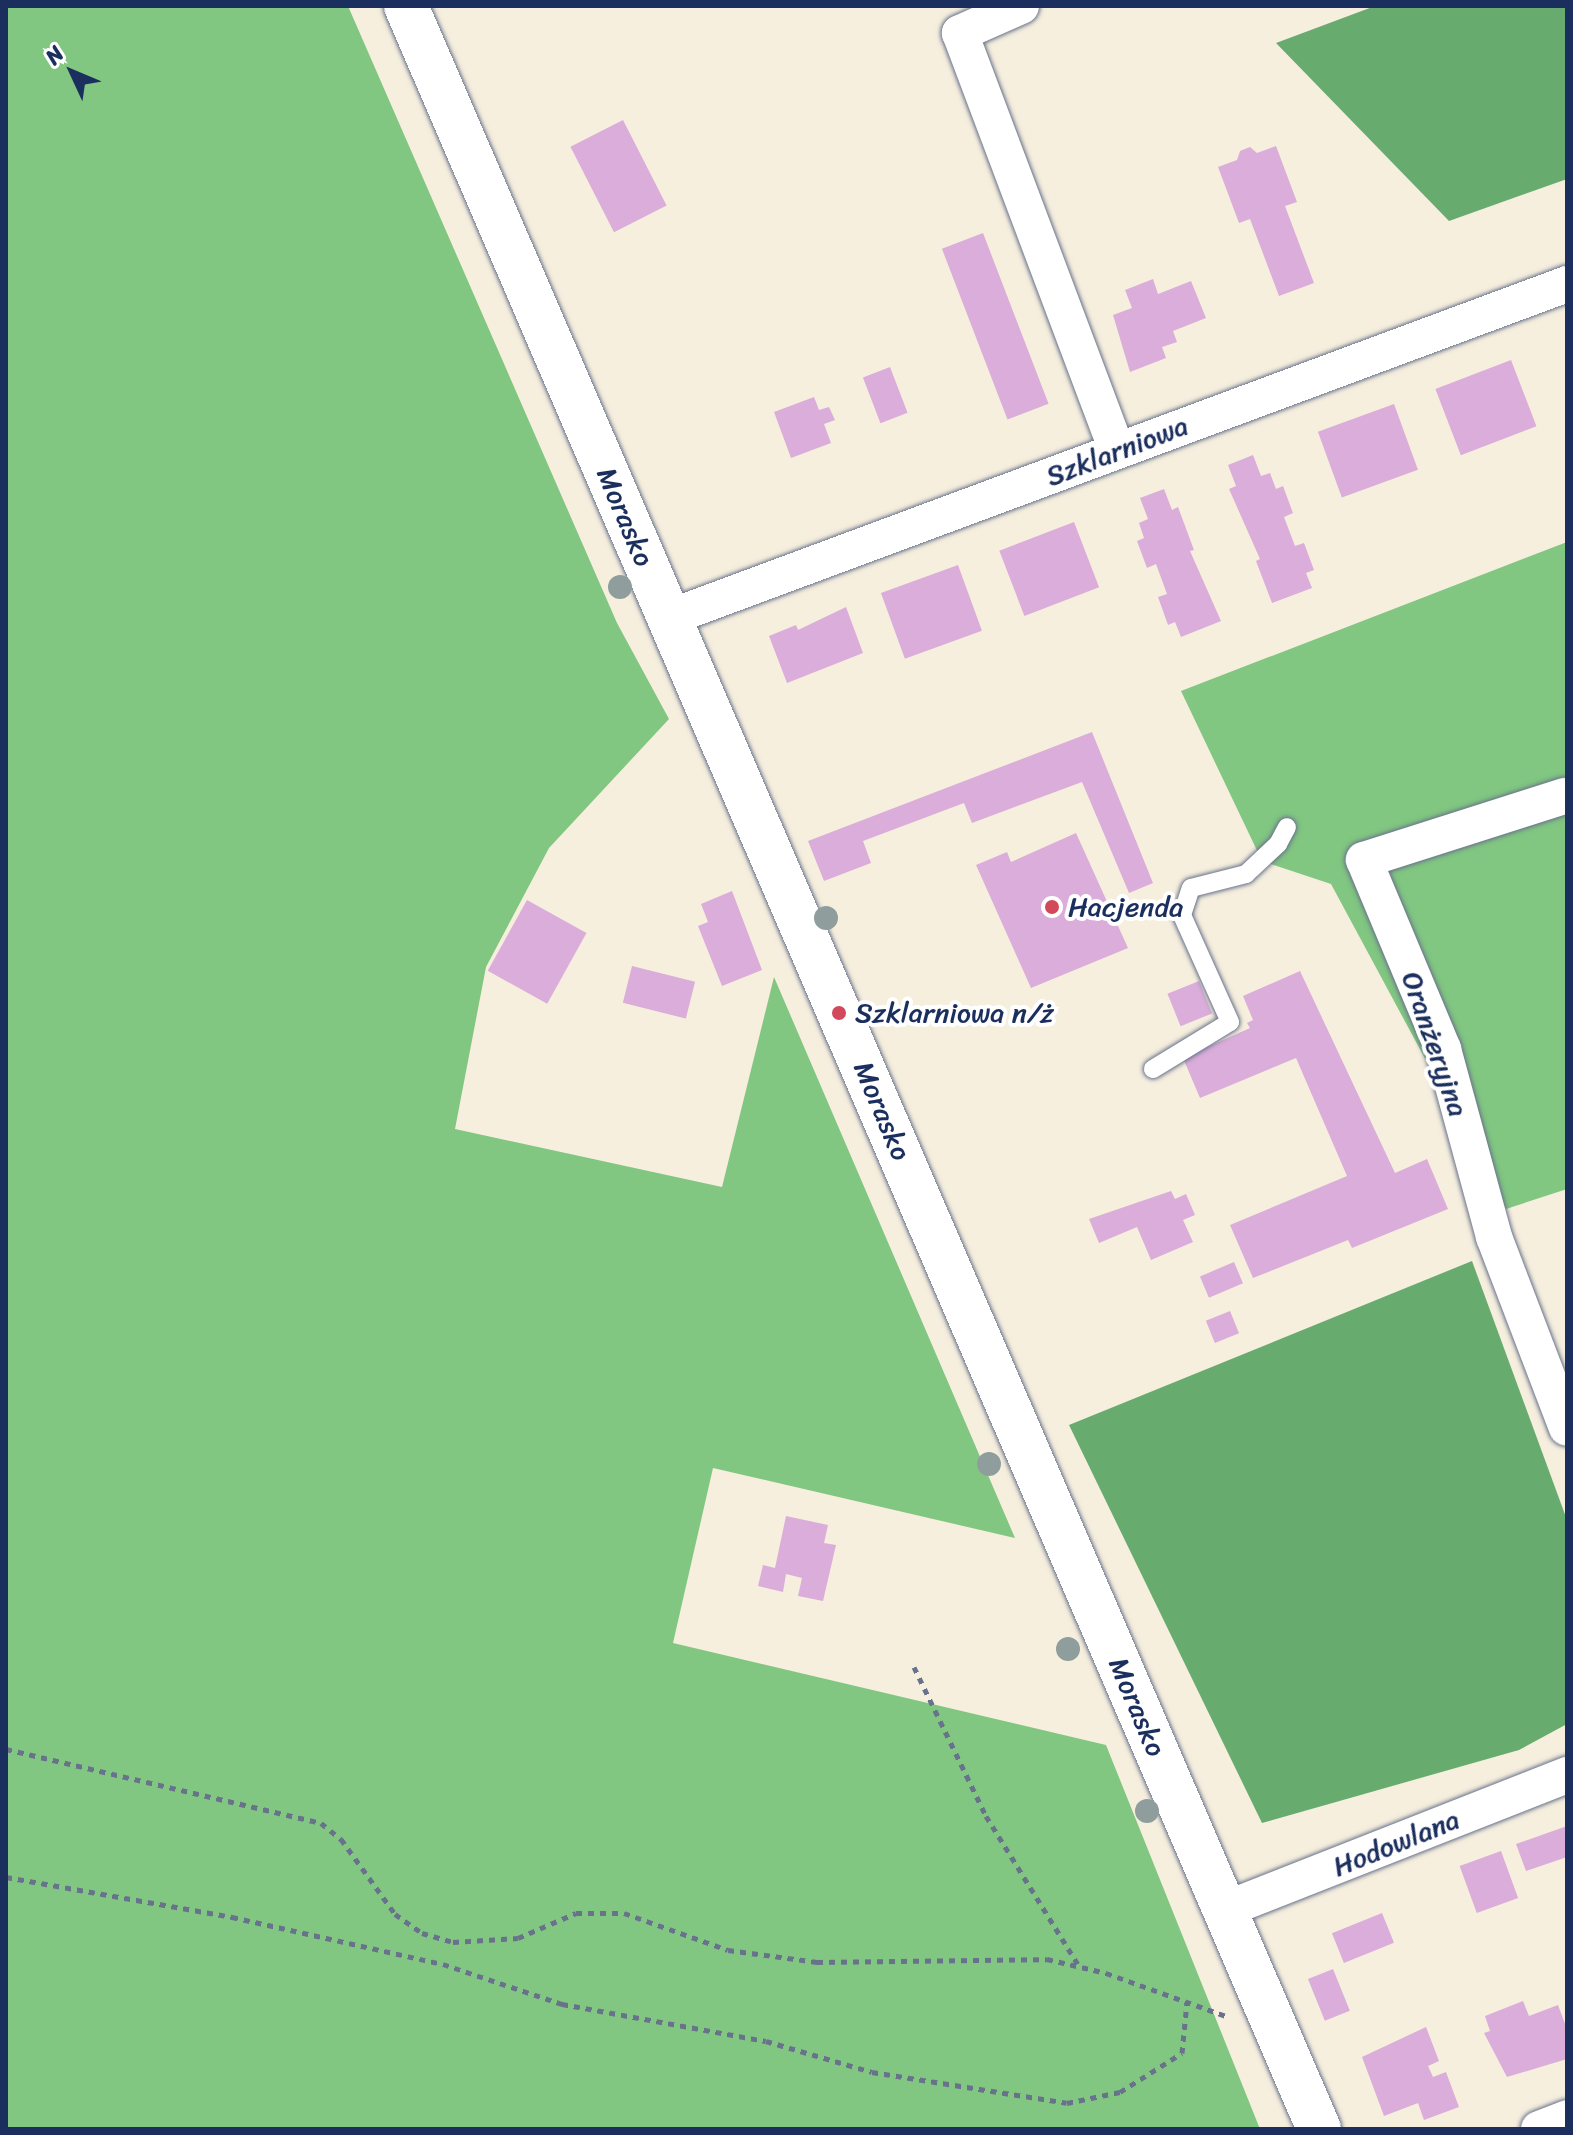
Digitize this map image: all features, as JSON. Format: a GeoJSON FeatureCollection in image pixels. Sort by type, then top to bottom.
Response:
{"type":"FeatureCollection","features":[{"type":"Feature","properties":{"kind":"street","name":"Morasko"},"geometry":{"type":"LineString","coordinates":[[406,6],[1319,2129]]}},
{"type":"Feature","properties":{"kind":"street"},"geometry":{"type":"LineString","coordinates":[[1021,6],[960,33],[1117,450]]}},
{"type":"Feature","properties":{"kind":"street","name":"Szklarniowa"},"geometry":{"type":"LineString","coordinates":[[668,618],[1567,284]]}},
{"type":"Feature","properties":{"kind":"street","name":"Oranżeryjna"},"geometry":{"type":"LineString","coordinates":[[1564,796],[1364,860],[1443,1049],[1494,1237],[1567,1428]]}},
{"type":"Feature","properties":{"kind":"street","name":"Hodowlana"},"geometry":{"type":"LineString","coordinates":[[1224,1910],[1567,1775]]}},
{"type":"Feature","properties":{"kind":"street"},"geometry":{"type":"LineString","coordinates":[[1539,2129],[1567,2118]]}},
{"type":"Feature","properties":{"kind":"lane"},"geometry":{"type":"LineString","coordinates":[[1153,1069],[1230,1022],[1182,915],[1191,888],[1246,874],[1278,844],[1287,827]]}},
{"type":"Feature","properties":{"kind":"path"},"geometry":{"type":"LineString","coordinates":[[914,1667],[986,1816],[1079,1967]]}},
{"type":"Feature","properties":{"kind":"path"},"geometry":{"type":"LineString","coordinates":[[6,1749],[321,1823],[341,1839],[395,1914],[422,1933],[453,1942],[518,1938],[576,1913],[624,1913],[728,1950],[817,1962],[900,1965],[1003,1957],[1079,1967],[1278,2034]]}},
{"type":"Feature","properties":{"kind":"path"},"geometry":{"type":"LineString","coordinates":[[6,1877],[232,1917],[428,1961],[562,2004],[766,2041],[872,2072],[1067,2103],[1120,2092],[1182,2053],[1187,2002]]}},
{"type":"Feature","properties":{"kind":"green space"},"geometry":{"type":"Polygon","coordinates":[[[6,6],[348,6],[617,623],[669,719],[549,848],[486,967],[455,1129],[722,1187],[774,977],[1015,1538],[713,1468],[673,1643],[1106,1745],[1260,2129],[6,2129],[6,6]]]}},
{"type":"Feature","properties":{"kind":"green space"},"geometry":{"type":"Polygon","coordinates":[[[1375,6],[1567,6],[1567,179],[1449,221],[1276,43],[1375,6]]]}},
{"type":"Feature","properties":{"kind":"green space"},"geometry":{"type":"Polygon","coordinates":[[[1567,542],[1567,1189],[1506,1209],[1331,884],[1262,861],[1181,691],[1567,542]]]}},
{"type":"Feature","properties":{"kind":"green space"},"geometry":{"type":"Polygon","coordinates":[[[1472,1261],[1567,1520],[1567,1724],[1519,1750],[1262,1823],[1069,1425],[1472,1261]]]}},
{"type":"Feature","properties":{"kind":"building"},"geometry":{"type":"Polygon","coordinates":[[[623,120],[667,206],[614,232],[570,147],[623,120]]]}},
{"type":"Feature","properties":{"kind":"building"},"geometry":{"type":"Polygon","coordinates":[[[1276,146],[1297,202],[1285,206],[1314,283],[1279,296],[1250,219],[1239,223],[1218,167],[1237,160],[1240,151],[1250,147],[1257,153],[1276,146]]]}},
{"type":"Feature","properties":{"kind":"building"},"geometry":{"type":"Polygon","coordinates":[[[983,233],[1049,404],[1008,420],[942,249],[983,233]]]}},
{"type":"Feature","properties":{"kind":"building"},"geometry":{"type":"Polygon","coordinates":[[[1153,279],[1158,294],[1191,281],[1206,318],[1173,331],[1177,342],[1162,347],[1166,358],[1130,372],[1113,315],[1132,308],[1125,290],[1153,279]]]}},
{"type":"Feature","properties":{"kind":"building"},"geometry":{"type":"Polygon","coordinates":[[[1511,360],[1536,426],[1461,455],[1435,389],[1511,360]]]}},
{"type":"Feature","properties":{"kind":"building"},"geometry":{"type":"Polygon","coordinates":[[[890,367],[908,413],[880,423],[863,377],[890,367]]]}},
{"type":"Feature","properties":{"kind":"building"},"geometry":{"type":"Polygon","coordinates":[[[814,397],[819,410],[829,407],[835,420],[824,424],[831,443],[791,458],[774,412],[814,397]]]}},
{"type":"Feature","properties":{"kind":"building"},"geometry":{"type":"Polygon","coordinates":[[[1394,404],[1418,470],[1342,497],[1318,432],[1394,404]]]}},
{"type":"Feature","properties":{"kind":"building"},"geometry":{"type":"Polygon","coordinates":[[[1253,455],[1261,476],[1270,473],[1276,489],[1283,486],[1293,513],[1284,517],[1295,546],[1304,543],[1314,570],[1306,573],[1312,588],[1272,603],[1256,561],[1260,559],[1229,489],[1236,486],[1228,465],[1253,455]]]}},
{"type":"Feature","properties":{"kind":"building"},"geometry":{"type":"Polygon","coordinates":[[[1164,489],[1172,510],[1178,507],[1194,550],[1190,551],[1221,621],[1181,637],[1175,622],[1168,625],[1158,597],[1167,594],[1156,564],[1147,568],[1137,541],[1144,538],[1139,523],[1148,519],[1140,498],[1164,489]]]}},
{"type":"Feature","properties":{"kind":"building"},"geometry":{"type":"Polygon","coordinates":[[[1074,522],[1099,587],[1024,616],[999,551],[1074,522]]]}},
{"type":"Feature","properties":{"kind":"building"},"geometry":{"type":"Polygon","coordinates":[[[958,565],[982,631],[905,659],[881,593],[958,565]]]}},
{"type":"Feature","properties":{"kind":"building"},"geometry":{"type":"Polygon","coordinates":[[[846,607],[863,653],[787,683],[769,636],[796,625],[798,630],[846,607]]]}},
{"type":"Feature","properties":{"kind":"building"},"geometry":{"type":"Polygon","coordinates":[[[1092,732],[1153,883],[1129,893],[1082,782],[972,823],[964,803],[863,841],[871,863],[824,881],[808,841],[1092,732]]]}},
{"type":"Feature","properties":{"kind":"building","name":"Hacjenda"},"geometry":{"type":"Polygon","coordinates":[[[1076,833],[1128,948],[1031,988],[976,865],[1007,852],[1011,862],[1076,833]]]}},
{"type":"Feature","properties":{"kind":"building"},"geometry":{"type":"Polygon","coordinates":[[[732,891],[762,970],[722,986],[698,926],[708,922],[701,904],[732,891]]]}},
{"type":"Feature","properties":{"kind":"building"},"geometry":{"type":"Polygon","coordinates":[[[527,900],[586,933],[547,1004],[488,971],[527,900]]]}},
{"type":"Feature","properties":{"kind":"building"},"geometry":{"type":"Polygon","coordinates":[[[632,966],[695,982],[686,1019],[623,1003],[632,966]]]}},
{"type":"Feature","properties":{"kind":"building"},"geometry":{"type":"Polygon","coordinates":[[[1300,971],[1395,1173],[1427,1159],[1448,1209],[1352,1248],[1348,1240],[1253,1278],[1230,1225],[1347,1176],[1296,1058],[1200,1098],[1183,1058],[1250,1028],[1247,1023],[1253,1020],[1243,996],[1300,971]]]}},
{"type":"Feature","properties":{"kind":"building"},"geometry":{"type":"Polygon","coordinates":[[[1199,981],[1212,1013],[1181,1026],[1167,994],[1199,981]]]}},
{"type":"Feature","properties":{"kind":"building"},"geometry":{"type":"Polygon","coordinates":[[[1171,1191],[1175,1199],[1186,1194],[1195,1215],[1183,1220],[1193,1242],[1151,1260],[1137,1227],[1099,1243],[1089,1219],[1171,1191]]]}},
{"type":"Feature","properties":{"kind":"building"},"geometry":{"type":"Polygon","coordinates":[[[1234,1262],[1243,1283],[1209,1298],[1200,1276],[1234,1262]]]}},
{"type":"Feature","properties":{"kind":"building"},"geometry":{"type":"Polygon","coordinates":[[[1230,1311],[1239,1333],[1215,1343],[1206,1321],[1230,1311]]]}},
{"type":"Feature","properties":{"kind":"building"},"geometry":{"type":"Polygon","coordinates":[[[786,1516],[828,1525],[824,1543],[836,1545],[823,1601],[798,1596],[802,1578],[786,1574],[783,1592],[758,1586],[763,1565],[775,1568],[786,1516]]]}},
{"type":"Feature","properties":{"kind":"building"},"geometry":{"type":"Polygon","coordinates":[[[1567,1826],[1567,1857],[1526,1871],[1516,1844],[1567,1826]]]}},
{"type":"Feature","properties":{"kind":"building"},"geometry":{"type":"Polygon","coordinates":[[[1501,1851],[1518,1898],[1477,1913],[1460,1866],[1501,1851]]]}},
{"type":"Feature","properties":{"kind":"building"},"geometry":{"type":"Polygon","coordinates":[[[1382,1913],[1394,1943],[1344,1963],[1332,1933],[1382,1913]]]}},
{"type":"Feature","properties":{"kind":"building"},"geometry":{"type":"Polygon","coordinates":[[[1333,1969],[1350,2011],[1325,2021],[1308,1979],[1333,1969]]]}},
{"type":"Feature","properties":{"kind":"building"},"geometry":{"type":"Polygon","coordinates":[[[1523,2001],[1529,2016],[1558,2005],[1567,2029],[1567,2059],[1507,2077],[1484,2033],[1490,2031],[1485,2016],[1523,2001]]]}},
{"type":"Feature","properties":{"kind":"building"},"geometry":{"type":"Polygon","coordinates":[[[1426,2027],[1439,2061],[1428,2066],[1433,2077],[1446,2072],[1459,2107],[1424,2120],[1418,2103],[1384,2116],[1362,2057],[1426,2027]]]}},
{"type":"Feature","properties":{"kind":"place","name":"Hacjenda"},"geometry":{"type":"Point","coordinates":[1052,907]}},
{"type":"Feature","properties":{"kind":"place","name":"Szklarniowa n/ż"},"geometry":{"type":"Point","coordinates":[839,1013]}}]}
